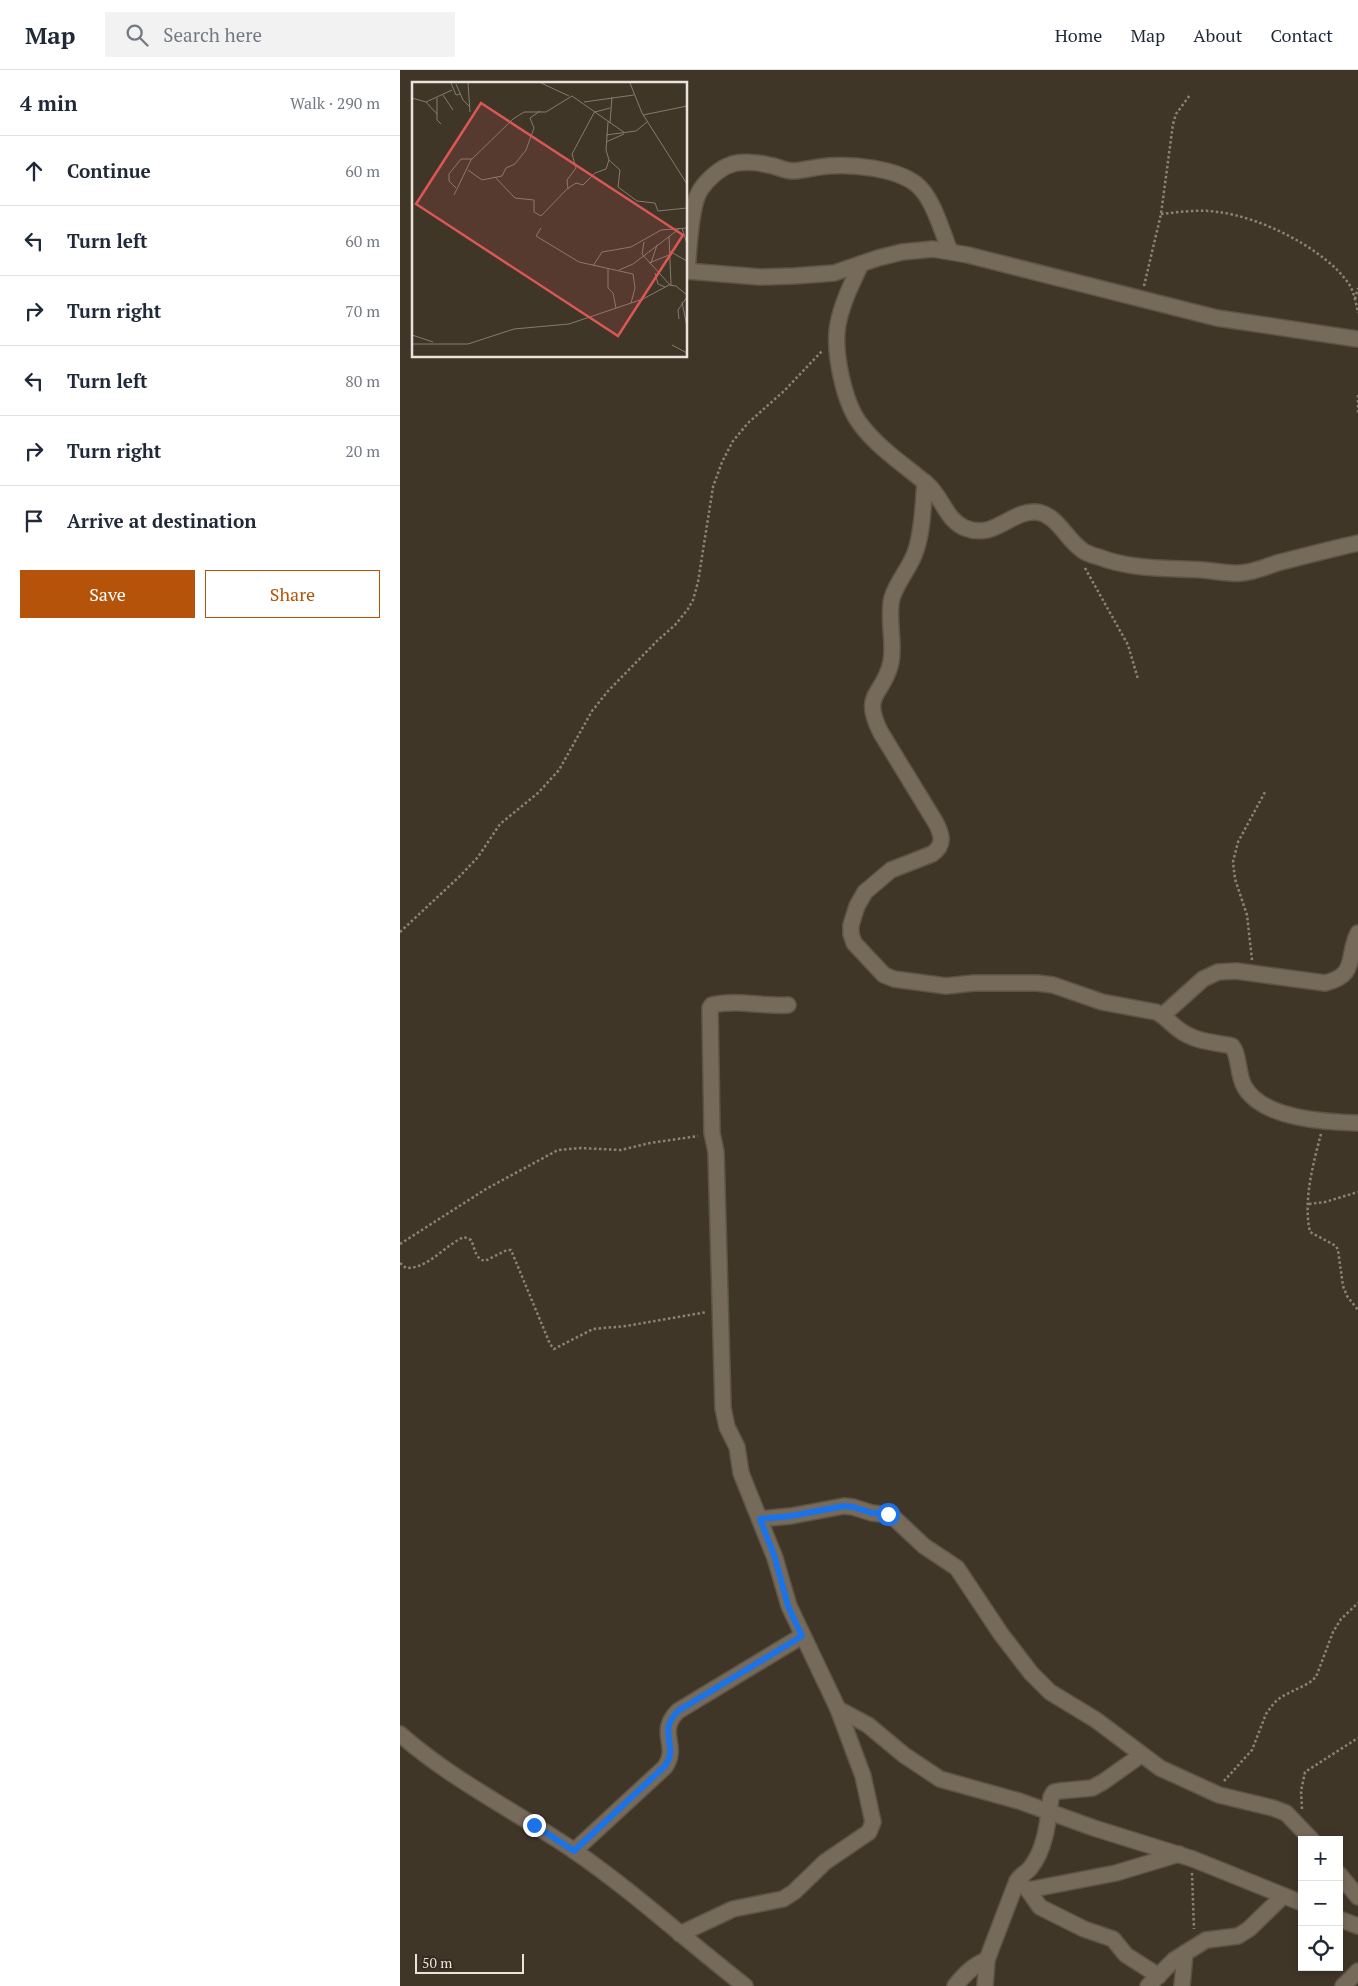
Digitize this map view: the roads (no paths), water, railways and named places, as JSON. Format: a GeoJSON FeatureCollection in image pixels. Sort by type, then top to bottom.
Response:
{"type":"FeatureCollection","features":[{"type":"Feature","properties":{"kind":"street"},"geometry":{"type":"LineString","coordinates":[[688,256],[694,211],[700,190],[707,181],[730,165],[744,163],[767,164],[784,170],[795,171],[830,166],[854,166],[885,171],[904,178],[916,184],[925,194],[950,251]]}},
{"type":"Feature","properties":{"kind":"street"},"geometry":{"type":"LineString","coordinates":[[688,271],[760,277],[834,273],[902,252],[932,249],[950,251],[1217,318],[1358,339]]}},
{"type":"Feature","properties":{"kind":"street"},"geometry":{"type":"LineString","coordinates":[[862,264],[842,307],[837,332],[837,346],[845,393],[851,409],[860,424],[879,446],[934,490],[942,505],[954,520],[964,527],[979,531],[991,529],[1025,514],[1036,512],[1048,515],[1084,552],[1130,566],[1241,573],[1358,543]]}},
{"type":"Feature","properties":{"kind":"street"},"geometry":{"type":"LineString","coordinates":[[925,482],[917,549],[893,597],[890,609],[892,651],[890,666],[877,692],[872,710],[882,733],[936,823],[941,833],[942,842],[932,854],[891,870],[865,892],[857,906],[851,925],[854,943],[884,975],[894,979],[946,986],[974,983],[1037,983],[1053,986],[1102,1002],[1156,1012],[1164,1015],[1178,1029],[1200,1041],[1232,1046],[1235,1049],[1239,1074],[1245,1088],[1256,1101],[1268,1108],[1324,1122],[1358,1123]]}},
{"type":"Feature","properties":{"kind":"street"},"geometry":{"type":"LineString","coordinates":[[1164,1015],[1203,979],[1218,972],[1256,974],[1325,983],[1339,980],[1349,967],[1354,941],[1358,932]]}},
{"type":"Feature","properties":{"kind":"street"},"geometry":{"type":"LineString","coordinates":[[680,1934],[733,1909],[783,1899],[794,1892],[825,1862],[869,1832],[873,1822],[863,1776],[838,1709],[788,1606],[775,1558],[741,1473],[737,1447],[724,1420],[716,1152],[712,1133],[710,1008],[714,1004],[788,1005]]}},
{"type":"Feature","properties":{"kind":"street"},"geometry":{"type":"LineString","coordinates":[[760,1519],[791,1516],[844,1506],[872,1513],[891,1515],[924,1546],[957,1568],[1001,1634],[1045,1687],[1056,1696],[1096,1720],[1160,1768],[1212,1793],[1286,1813],[1308,1835]]}},
{"type":"Feature","properties":{"kind":"street"},"geometry":{"type":"LineString","coordinates":[[574,1851],[665,1766],[670,1759],[671,1750],[668,1727],[671,1719],[678,1711],[802,1636]]}},
{"type":"Feature","properties":{"kind":"street"},"geometry":{"type":"LineString","coordinates":[[838,1709],[868,1725],[911,1760],[940,1779],[1049,1811],[1094,1828],[1186,1856],[1298,1902]]}},
{"type":"Feature","properties":{"kind":"street"},"geometry":{"type":"LineString","coordinates":[[400,1734],[446,1769],[574,1851],[654,1911],[745,1986]]}},
{"type":"Feature","properties":{"kind":"street"},"geometry":{"type":"LineString","coordinates":[[1141,1754],[1104,1782],[1092,1788],[1074,1788],[1054,1792],[1050,1797],[1045,1836],[1041,1849],[1032,1866],[1020,1876],[1022,1886],[1040,1907],[1084,1929],[1113,1939],[1126,1955],[1153,1981],[1190,1949],[1206,1940],[1238,1936],[1249,1930],[1283,1896]]}},
{"type":"Feature","properties":{"kind":"street"},"geometry":{"type":"LineString","coordinates":[[1022,1886],[1116,1873],[1186,1856]]}},
{"type":"Feature","properties":{"kind":"street"},"geometry":{"type":"LineString","coordinates":[[1343,1879],[1358,1897]]}},
{"type":"Feature","properties":{"kind":"street"},"geometry":{"type":"LineString","coordinates":[[985,1986],[987,1960],[1022,1886]]}},
{"type":"Feature","properties":{"kind":"street"},"geometry":{"type":"LineString","coordinates":[[1343,1920],[1358,1926]]}},
{"type":"Feature","properties":{"kind":"street"},"geometry":{"type":"LineString","coordinates":[[1182,1986],[1190,1949]]}},
{"type":"Feature","properties":{"kind":"street"},"geometry":{"type":"LineString","coordinates":[[955,1986],[969,1971],[987,1960]]}},
{"type":"Feature","properties":{"kind":"street"},"geometry":{"type":"LineString","coordinates":[[1343,1986],[1358,1971]]}}]}
